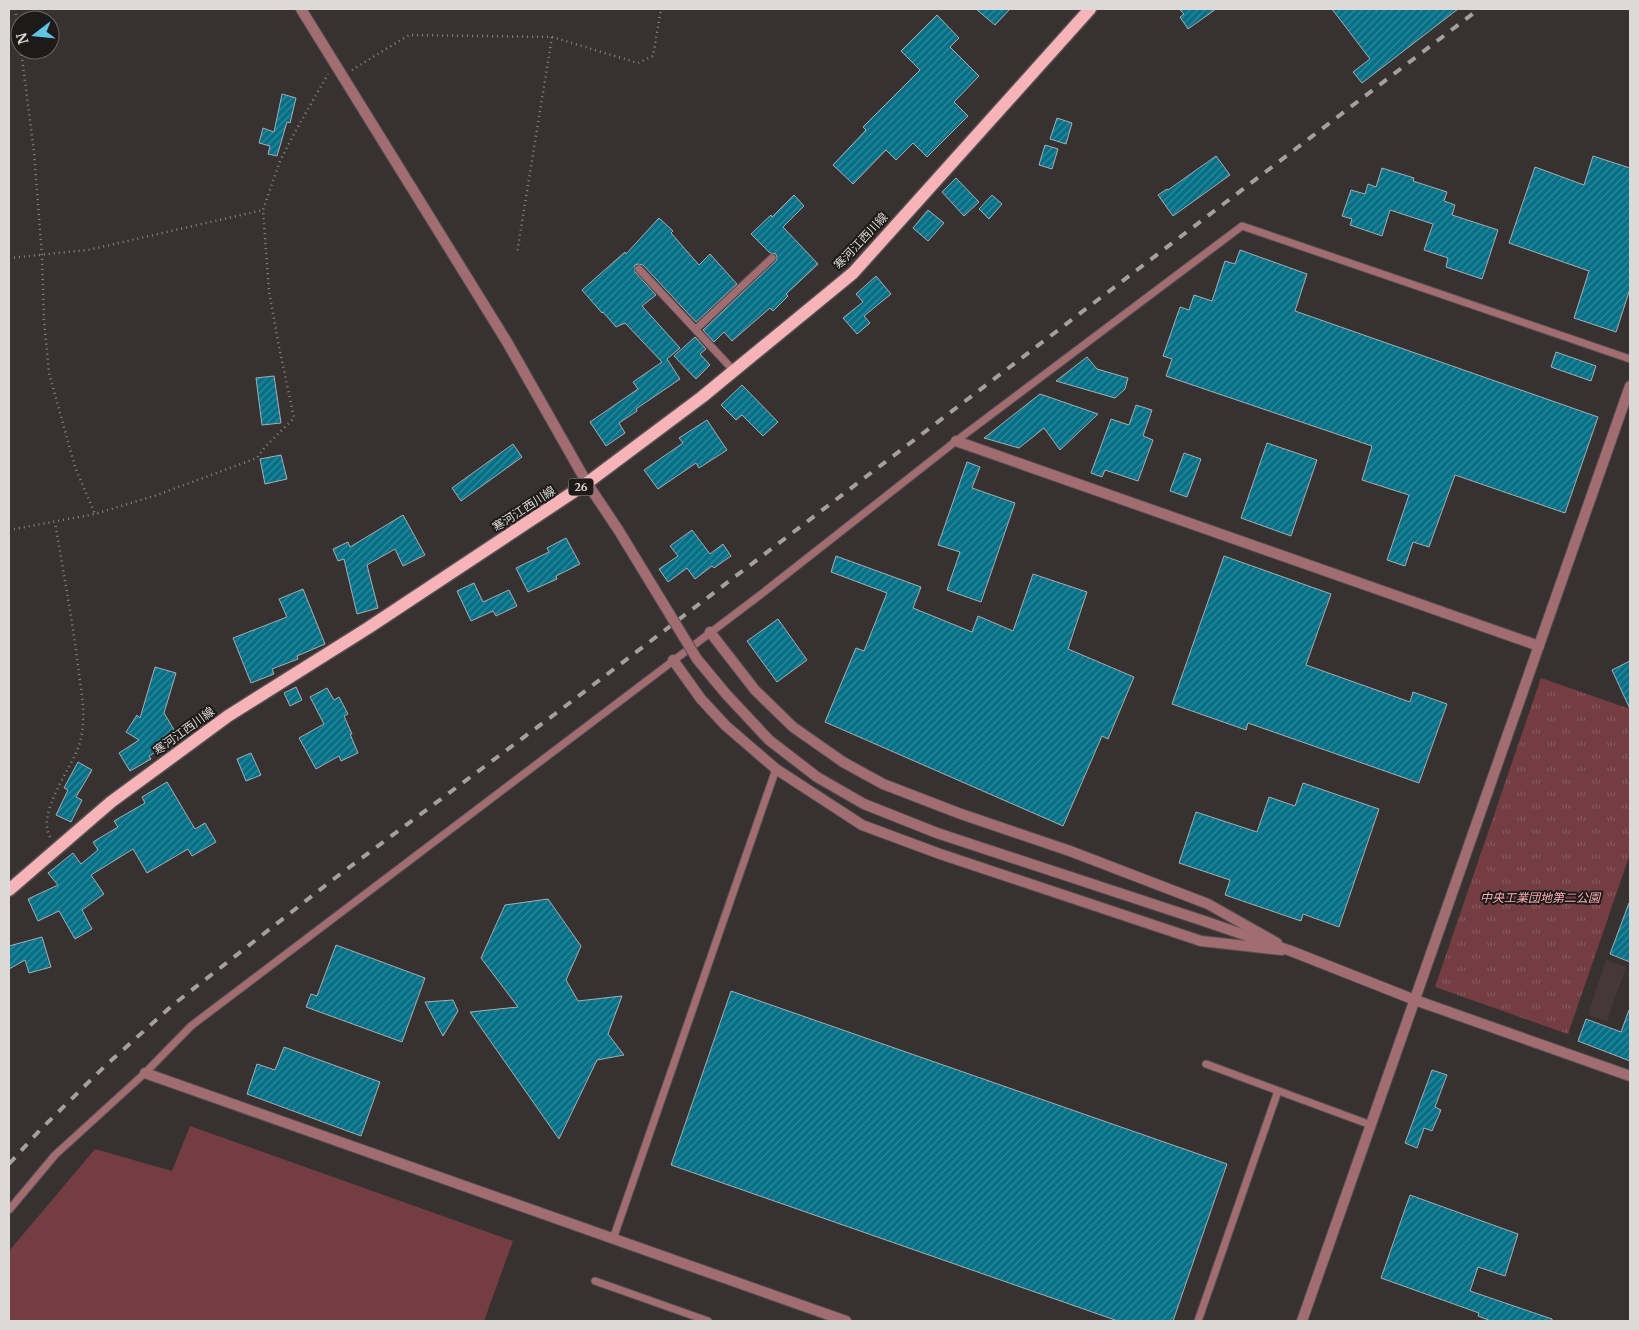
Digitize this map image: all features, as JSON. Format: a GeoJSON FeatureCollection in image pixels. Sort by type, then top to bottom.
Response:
{"type":"FeatureCollection","features":[{"type":"Feature","properties":{"kind":"main road","name":"寒河江西川線"},"geometry":{"type":"LineString","coordinates":[[9,890],[110,802],[228,716],[368,628],[587,483],[702,397],[852,273],[1090,9]]}},
{"type":"Feature","properties":{"kind":"street"},"geometry":{"type":"LineString","coordinates":[[301,9],[507,342],[587,483],[619,531],[702,666],[769,740],[818,777],[864,804],[937,833],[1291,951],[1415,1000],[1630,1076]]}},
{"type":"Feature","properties":{"kind":"street"},"geometry":{"type":"LineString","coordinates":[[1302,1321],[1630,386]]}},
{"type":"Feature","properties":{"kind":"street"},"geometry":{"type":"LineString","coordinates":[[956,441],[1539,646]]}},
{"type":"Feature","properties":{"kind":"street"},"geometry":{"type":"LineString","coordinates":[[710,632],[754,690],[793,727],[843,762],[874,780],[961,814],[1070,851],[1208,904],[1291,951]]}},
{"type":"Feature","properties":{"kind":"street"},"geometry":{"type":"LineString","coordinates":[[674,660],[701,699],[726,726],[776,769],[862,825],[940,854],[1201,941],[1291,951]]}},
{"type":"Feature","properties":{"kind":"street"},"geometry":{"type":"LineString","coordinates":[[145,1073],[846,1321]]}},
{"type":"Feature","properties":{"kind":"lane"},"geometry":{"type":"LineString","coordinates":[[9,1210],[55,1155],[145,1073],[191,1026],[764,592],[956,441],[1242,226],[1630,359]]}},
{"type":"Feature","properties":{"kind":"lane"},"geometry":{"type":"LineString","coordinates":[[696,329],[772,258]]}},
{"type":"Feature","properties":{"kind":"lane"},"geometry":{"type":"LineString","coordinates":[[639,269],[734,370]]}},
{"type":"Feature","properties":{"kind":"lane"},"geometry":{"type":"LineString","coordinates":[[613,1239],[776,769]]}},
{"type":"Feature","properties":{"kind":"lane"},"geometry":{"type":"LineString","coordinates":[[1206,1064],[1371,1125]]}},
{"type":"Feature","properties":{"kind":"lane"},"geometry":{"type":"LineString","coordinates":[[1198,1321],[1278,1090]]}},
{"type":"Feature","properties":{"kind":"lane"},"geometry":{"type":"LineString","coordinates":[[595,1281],[708,1321]]}},
{"type":"Feature","properties":{"kind":"path"},"geometry":{"type":"LineString","coordinates":[[342,76],[409,35],[552,37],[638,63],[653,56],[661,9]]}},
{"type":"Feature","properties":{"kind":"path"},"geometry":{"type":"LineString","coordinates":[[516,253],[552,37]]}},
{"type":"Feature","properties":{"kind":"path"},"geometry":{"type":"LineString","coordinates":[[22,60],[34,152],[42,256],[44,320],[50,372],[75,467],[95,514]]}},
{"type":"Feature","properties":{"kind":"path"},"geometry":{"type":"LineString","coordinates":[[9,530],[95,514],[157,495],[257,458],[264,448],[294,418],[269,291],[264,210],[280,161],[294,132],[334,62]]}},
{"type":"Feature","properties":{"kind":"path"},"geometry":{"type":"LineString","coordinates":[[9,258],[88,250],[264,210]]}},
{"type":"Feature","properties":{"kind":"path"},"geometry":{"type":"LineString","coordinates":[[55,522],[74,636],[84,718],[80,743],[47,813],[46,829],[57,848]]}},
{"type":"Feature","properties":{"kind":"shaded area"},"geometry":{"type":"Polygon","coordinates":[[[1606,960],[1626,967],[1607,1021],[1588,1015],[1606,960]]]}},
{"type":"Feature","properties":{"kind":"green space","name":"中央工業団地第二公園"},"geometry":{"type":"Polygon","coordinates":[[[1541,678],[1630,709],[1630,854],[1568,1034],[1435,987],[1541,678]]]}},
{"type":"Feature","properties":{"kind":"green space"},"geometry":{"type":"Polygon","coordinates":[[[190,1126],[513,1241],[484,1321],[9,1321],[9,1251],[95,1149],[172,1171],[190,1126]]]}},
{"type":"Feature","properties":{"kind":"building"},"geometry":{"type":"Polygon","coordinates":[[[976,9],[1010,9],[995,25],[976,9]]]}},
{"type":"Feature","properties":{"kind":"building"},"geometry":{"type":"Polygon","coordinates":[[[1179,9],[1216,9],[1188,29],[1180,17],[1184,14],[1179,9]]]}},
{"type":"Feature","properties":{"kind":"building"},"geometry":{"type":"Polygon","coordinates":[[[1332,9],[1458,9],[1362,83],[1353,72],[1370,59],[1332,9]]]}},
{"type":"Feature","properties":{"kind":"building"},"geometry":{"type":"Polygon","coordinates":[[[937,15],[959,38],[950,47],[979,76],[954,102],[968,116],[927,157],[913,143],[896,160],[886,150],[853,184],[833,165],[866,130],[863,127],[920,70],[901,51],[937,15]]]}},
{"type":"Feature","properties":{"kind":"building"},"geometry":{"type":"Polygon","coordinates":[[[282,94],[296,98],[290,123],[287,122],[277,156],[268,154],[270,146],[259,143],[263,128],[274,132],[282,94]]]}},
{"type":"Feature","properties":{"kind":"building"},"geometry":{"type":"Polygon","coordinates":[[[1057,118],[1072,123],[1066,144],[1050,139],[1057,118]]]}},
{"type":"Feature","properties":{"kind":"building"},"geometry":{"type":"Polygon","coordinates":[[[1045,145],[1058,149],[1052,169],[1039,165],[1045,145]]]}},
{"type":"Feature","properties":{"kind":"building"},"geometry":{"type":"Polygon","coordinates":[[[1216,156],[1230,175],[1173,216],[1158,195],[1216,156]]]}},
{"type":"Feature","properties":{"kind":"building"},"geometry":{"type":"Polygon","coordinates":[[[1593,156],[1630,168],[1630,289],[1616,332],[1574,318],[1589,271],[1509,243],[1535,167],[1584,185],[1593,156]]]}},
{"type":"Feature","properties":{"kind":"building"},"geometry":{"type":"Polygon","coordinates":[[[1382,168],[1414,178],[1413,181],[1447,192],[1444,201],[1455,205],[1452,215],[1498,230],[1482,279],[1446,267],[1448,258],[1424,250],[1433,224],[1390,210],[1382,236],[1350,225],[1352,219],[1342,216],[1351,190],[1365,194],[1368,184],[1376,187],[1382,168]]]}},
{"type":"Feature","properties":{"kind":"building"},"geometry":{"type":"Polygon","coordinates":[[[956,178],[979,202],[964,216],[942,192],[956,178]]]}},
{"type":"Feature","properties":{"kind":"building"},"geometry":{"type":"Polygon","coordinates":[[[794,195],[804,206],[783,227],[818,264],[786,294],[788,296],[773,311],[770,308],[732,341],[724,332],[714,342],[703,330],[777,260],[776,254],[770,253],[751,234],[771,215],[772,217],[794,195]]]}},
{"type":"Feature","properties":{"kind":"building"},"geometry":{"type":"Polygon","coordinates":[[[992,195],[1002,204],[989,219],[979,209],[992,195]]]}},
{"type":"Feature","properties":{"kind":"building"},"geometry":{"type":"Polygon","coordinates":[[[928,210],[944,223],[928,241],[913,228],[928,210]]]}},
{"type":"Feature","properties":{"kind":"building"},"geometry":{"type":"Polygon","coordinates":[[[659,218],[673,231],[671,233],[699,265],[710,254],[737,284],[696,322],[643,265],[635,265],[635,272],[656,295],[642,306],[680,348],[667,359],[680,379],[619,423],[625,433],[606,446],[590,422],[638,389],[633,382],[662,362],[625,323],[616,327],[582,290],[625,252],[626,254],[659,218]]]}},
{"type":"Feature","properties":{"kind":"building"},"geometry":{"type":"Polygon","coordinates":[[[1240,250],[1307,274],[1295,311],[1598,417],[1565,513],[1455,475],[1429,547],[1413,542],[1405,566],[1387,560],[1409,495],[1362,480],[1372,446],[1166,376],[1172,359],[1163,356],[1180,307],[1189,310],[1194,295],[1212,301],[1225,261],[1235,264],[1240,250]]]}},
{"type":"Feature","properties":{"kind":"building"},"geometry":{"type":"Polygon","coordinates":[[[876,276],[891,294],[864,316],[870,323],[857,334],[843,318],[863,302],[856,294],[876,276]]]}},
{"type":"Feature","properties":{"kind":"building"},"geometry":{"type":"Polygon","coordinates":[[[695,337],[706,349],[700,354],[710,365],[696,379],[674,356],[695,337]]]}},
{"type":"Feature","properties":{"kind":"building"},"geometry":{"type":"Polygon","coordinates":[[[1556,352],[1596,366],[1591,381],[1551,367],[1556,352]]]}},
{"type":"Feature","properties":{"kind":"building"},"geometry":{"type":"Polygon","coordinates":[[[1087,357],[1097,369],[1128,378],[1125,389],[1115,398],[1056,381],[1087,357]]]}},
{"type":"Feature","properties":{"kind":"building"},"geometry":{"type":"Polygon","coordinates":[[[274,376],[281,423],[262,425],[256,378],[274,376]]]}},
{"type":"Feature","properties":{"kind":"building"},"geometry":{"type":"Polygon","coordinates":[[[742,385],[778,422],[763,436],[742,415],[736,420],[721,405],[742,385]]]}},
{"type":"Feature","properties":{"kind":"building"},"geometry":{"type":"Polygon","coordinates":[[[1040,394],[1098,414],[1060,450],[1044,428],[1019,448],[984,438],[1040,394]]]}},
{"type":"Feature","properties":{"kind":"building"},"geometry":{"type":"Polygon","coordinates":[[[1136,405],[1152,410],[1143,436],[1153,440],[1138,481],[1105,470],[1102,477],[1091,473],[1111,419],[1129,425],[1136,405]]]}},
{"type":"Feature","properties":{"kind":"building"},"geometry":{"type":"Polygon","coordinates":[[[707,420],[727,450],[699,468],[696,463],[658,489],[644,470],[683,443],[679,438],[707,420]]]}},
{"type":"Feature","properties":{"kind":"building"},"geometry":{"type":"Polygon","coordinates":[[[1267,443],[1317,460],[1291,536],[1241,518],[1267,443]]]}},
{"type":"Feature","properties":{"kind":"building"},"geometry":{"type":"Polygon","coordinates":[[[513,444],[522,457],[461,501],[452,488],[513,444]]]}},
{"type":"Feature","properties":{"kind":"building"},"geometry":{"type":"Polygon","coordinates":[[[1184,453],[1201,459],[1187,497],[1170,491],[1184,453]]]}},
{"type":"Feature","properties":{"kind":"building"},"geometry":{"type":"Polygon","coordinates":[[[281,455],[287,479],[265,484],[260,459],[281,455]]]}},
{"type":"Feature","properties":{"kind":"building"},"geometry":{"type":"Polygon","coordinates":[[[967,462],[980,467],[972,488],[1015,503],[981,602],[947,590],[960,552],[938,545],[967,462]]]}},
{"type":"Feature","properties":{"kind":"building"},"geometry":{"type":"Polygon","coordinates":[[[403,515],[425,555],[403,566],[395,549],[367,565],[378,608],[357,614],[344,559],[338,561],[333,549],[348,542],[350,547],[403,515]]]}},
{"type":"Feature","properties":{"kind":"building"},"geometry":{"type":"Polygon","coordinates":[[[692,530],[710,554],[723,544],[731,556],[714,568],[712,566],[695,579],[687,568],[668,582],[659,569],[678,556],[670,546],[692,530]]]}},
{"type":"Feature","properties":{"kind":"building"},"geometry":{"type":"Polygon","coordinates":[[[566,538],[580,564],[556,576],[557,579],[528,592],[516,568],[549,552],[547,548],[566,538]]]}},
{"type":"Feature","properties":{"kind":"building"},"geometry":{"type":"Polygon","coordinates":[[[836,556],[921,587],[913,608],[972,632],[978,616],[1013,631],[1033,574],[1087,592],[1068,649],[1134,677],[1108,739],[1102,736],[1063,826],[825,722],[856,648],[864,651],[887,593],[831,572],[836,556]]]}},
{"type":"Feature","properties":{"kind":"building"},"geometry":{"type":"Polygon","coordinates":[[[1224,556],[1331,594],[1306,665],[1410,702],[1413,692],[1447,704],[1419,783],[1248,723],[1246,730],[1172,704],[1224,556]]]}},
{"type":"Feature","properties":{"kind":"building"},"geometry":{"type":"Polygon","coordinates":[[[474,583],[483,602],[509,590],[517,606],[496,616],[493,611],[471,621],[457,591],[474,583]]]}},
{"type":"Feature","properties":{"kind":"building"},"geometry":{"type":"Polygon","coordinates":[[[303,589],[325,644],[297,656],[298,659],[272,669],[274,674],[251,683],[233,638],[287,617],[279,599],[303,589]]]}},
{"type":"Feature","properties":{"kind":"building"},"geometry":{"type":"Polygon","coordinates":[[[778,619],[807,660],[777,682],[747,641],[778,619]]]}},
{"type":"Feature","properties":{"kind":"building"},"geometry":{"type":"Polygon","coordinates":[[[1630,661],[1630,709],[1612,670],[1630,661]]]}},
{"type":"Feature","properties":{"kind":"building"},"geometry":{"type":"Polygon","coordinates":[[[155,667],[176,673],[164,713],[179,738],[149,756],[151,759],[130,771],[119,753],[139,740],[126,732],[137,715],[140,718],[155,667]]]}},
{"type":"Feature","properties":{"kind":"building"},"geometry":{"type":"Polygon","coordinates":[[[296,687],[302,700],[290,706],[284,693],[296,687]]]}},
{"type":"Feature","properties":{"kind":"building"},"geometry":{"type":"Polygon","coordinates":[[[327,688],[334,700],[339,697],[348,714],[344,716],[358,753],[341,761],[339,756],[316,769],[299,738],[324,724],[310,697],[327,688]]]}},
{"type":"Feature","properties":{"kind":"building"},"geometry":{"type":"Polygon","coordinates":[[[251,753],[261,775],[246,781],[237,759],[251,753]]]}},
{"type":"Feature","properties":{"kind":"building"},"geometry":{"type":"Polygon","coordinates":[[[78,762],[92,770],[76,797],[82,800],[71,822],[56,815],[68,790],[64,788],[78,762]]]}},
{"type":"Feature","properties":{"kind":"building"},"geometry":{"type":"Polygon","coordinates":[[[167,782],[195,829],[205,823],[216,842],[192,856],[188,849],[147,873],[133,849],[91,875],[104,894],[82,910],[92,929],[75,939],[59,911],[38,921],[28,899],[58,885],[48,873],[73,853],[81,864],[98,850],[93,842],[118,827],[114,821],[145,803],[142,797],[167,782]]]}},
{"type":"Feature","properties":{"kind":"building"},"geometry":{"type":"Polygon","coordinates":[[[1303,783],[1379,809],[1339,927],[1303,914],[1301,921],[1225,895],[1230,880],[1179,863],[1196,812],[1257,832],[1269,797],[1295,806],[1303,783]]]}},
{"type":"Feature","properties":{"kind":"building"},"geometry":{"type":"Polygon","coordinates":[[[548,899],[581,946],[566,980],[578,1001],[622,996],[608,1034],[624,1055],[597,1060],[559,1139],[470,1012],[518,1007],[481,958],[505,905],[548,899]]]}},
{"type":"Feature","properties":{"kind":"building"},"geometry":{"type":"Polygon","coordinates":[[[1630,903],[1630,962],[1610,954],[1630,903]]]}},
{"type":"Feature","properties":{"kind":"building"},"geometry":{"type":"Polygon","coordinates":[[[42,937],[51,967],[29,973],[25,960],[9,969],[9,946],[42,937]]]}},
{"type":"Feature","properties":{"kind":"building"},"geometry":{"type":"Polygon","coordinates":[[[336,945],[425,978],[402,1042],[306,1007],[311,994],[317,996],[336,945]]]}},
{"type":"Feature","properties":{"kind":"building"},"geometry":{"type":"Polygon","coordinates":[[[731,991],[1227,1164],[1173,1321],[1118,1321],[671,1165],[731,991]]]}},
{"type":"Feature","properties":{"kind":"building"},"geometry":{"type":"Polygon","coordinates":[[[453,1000],[458,1011],[443,1036],[425,1002],[453,1000]]]}},
{"type":"Feature","properties":{"kind":"building"},"geometry":{"type":"Polygon","coordinates":[[[1629,1010],[1630,1061],[1578,1041],[1586,1019],[1621,1032],[1629,1010]]]}},
{"type":"Feature","properties":{"kind":"building"},"geometry":{"type":"Polygon","coordinates":[[[284,1047],[380,1082],[361,1136],[247,1094],[257,1064],[275,1070],[284,1047]]]}},
{"type":"Feature","properties":{"kind":"building"},"geometry":{"type":"Polygon","coordinates":[[[1432,1070],[1447,1075],[1435,1107],[1441,1110],[1432,1131],[1424,1128],[1417,1148],[1405,1143],[1432,1070]]]}},
{"type":"Feature","properties":{"kind":"building"},"geometry":{"type":"Polygon","coordinates":[[[1410,1195],[1518,1234],[1505,1276],[1478,1267],[1470,1291],[1552,1319],[1552,1321],[1491,1321],[1478,1316],[1479,1313],[1381,1278],[1410,1195]]]}},
{"type":"Feature","properties":{"kind":"railway"},"geometry":{"type":"LineString","coordinates":[[9,1164],[40,1130],[106,1065],[174,1004],[335,878],[555,714],[1479,9]]}}]}
